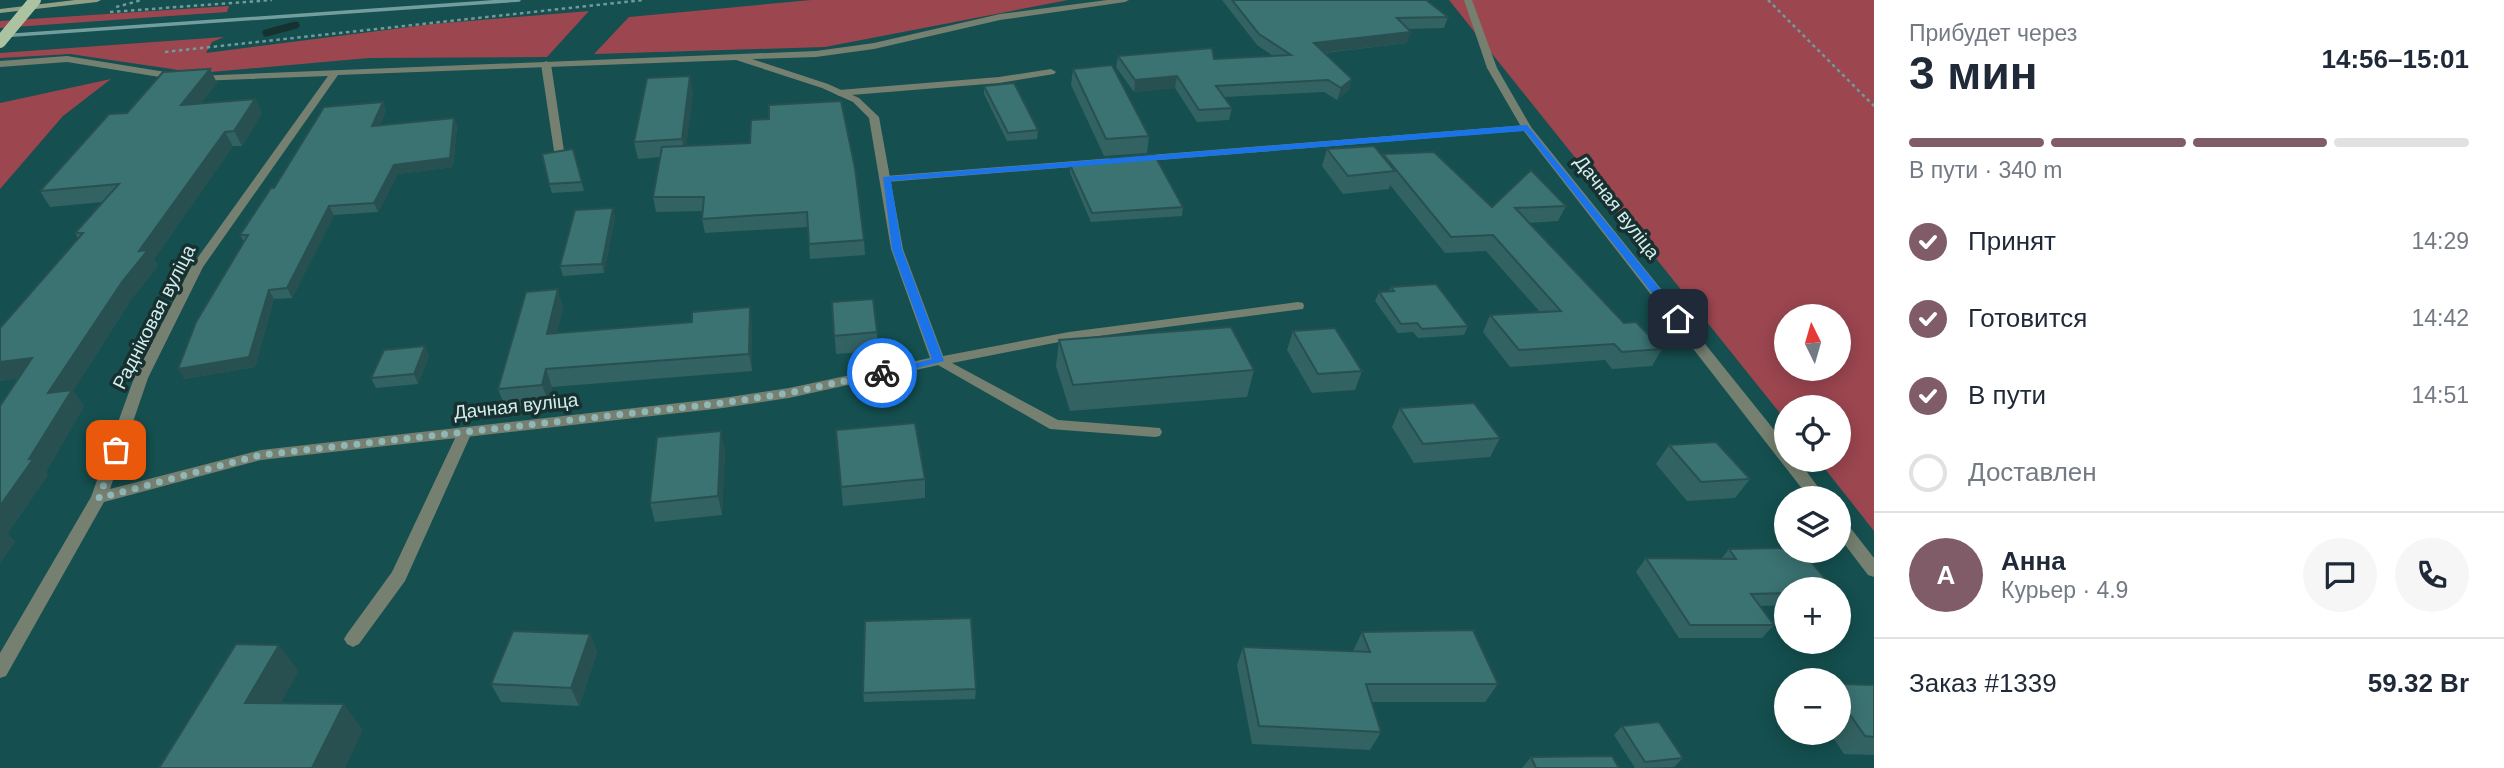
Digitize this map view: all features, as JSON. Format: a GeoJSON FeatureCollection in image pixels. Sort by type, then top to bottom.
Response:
{"type":"FeatureCollection","features":[{"type":"Feature","properties":{"kind":"highway"},"geometry":{"type":"LineString","coordinates":[[0,43],[36,0]]}},
{"type":"Feature","properties":{"kind":"main road"},"geometry":{"type":"LineString","coordinates":[[0,11],[97,0]]}},
{"type":"Feature","properties":{"kind":"street"},"geometry":{"type":"LineString","coordinates":[[0,64],[77,60],[158,75],[194,78],[739,58],[849,51],[1000,17],[1125,0]]}},
{"type":"Feature","properties":{"kind":"street","name":"Дачная вуліца"},"geometry":{"type":"LineString","coordinates":[[1468,0],[1492,68],[1527,128],[1774,441]]}},
{"type":"Feature","properties":{"kind":"street"},"geometry":{"type":"LineString","coordinates":[[739,58],[856,100],[874,117],[897,249],[938,361],[1055,425],[1155,432]]}},
{"type":"Feature","properties":{"kind":"street"},"geometry":{"type":"LineString","coordinates":[[546,64],[559,151]]}},
{"type":"Feature","properties":{"kind":"street"},"geometry":{"type":"LineString","coordinates":[[839,93],[1051,72]]}},
{"type":"Feature","properties":{"kind":"street","name":"Радніковая вуліца"},"geometry":{"type":"LineString","coordinates":[[0,670],[99,498],[141,378],[197,267],[335,73]]}},
{"type":"Feature","properties":{"kind":"street"},"geometry":{"type":"LineString","coordinates":[[886,179],[1527,128]]}},
{"type":"Feature","properties":{"kind":"street","name":"Дачная вуліца"},"geometry":{"type":"LineString","coordinates":[[99,498],[261,455],[776,396],[1069,336],[1298,306]]}},
{"type":"Feature","properties":{"kind":"street"},"geometry":{"type":"LineString","coordinates":[[353,639],[399,576],[465,432]]}},
{"type":"Feature","properties":{"kind":"street","name":"Дачная вуліца"},"geometry":{"type":"LineString","coordinates":[[1798,472],[1809,486]]}},
{"type":"Feature","properties":{"kind":"street"},"geometry":{"type":"LineString","coordinates":[[1851,540],[1874,570]]}},
{"type":"Feature","properties":{"kind":"path"},"geometry":{"type":"LineString","coordinates":[[107,12],[272,0]]}},
{"type":"Feature","properties":{"kind":"path"},"geometry":{"type":"LineString","coordinates":[[155,53],[643,0]]}},
{"type":"Feature","properties":{"kind":"path"},"geometry":{"type":"LineString","coordinates":[[1768,0],[1874,106]]}},
{"type":"Feature","properties":{"kind":"shaded area"},"geometry":{"type":"Polygon","coordinates":[[[811,0],[1068,0],[825,47],[594,54],[629,17],[811,0]]]}},
{"type":"Feature","properties":{"kind":"shaded area"},"geometry":{"type":"Polygon","coordinates":[[[1449,0],[1874,0],[1874,531],[1851,502],[1851,486],[1839,486],[1827,472],[1851,472],[1851,395],[1774,395],[1774,406],[1449,0]]]}},
{"type":"Feature","properties":{"kind":"shaded area"},"geometry":{"type":"Polygon","coordinates":[[[229,6],[227,12],[0,28],[0,21],[229,6]]]}},
{"type":"Feature","properties":{"kind":"shaded area"},"geometry":{"type":"Polygon","coordinates":[[[589,11],[547,57],[369,58],[199,73],[70,54],[0,58],[0,53],[224,37],[212,42],[206,53],[433,24],[589,11]]]}},
{"type":"Feature","properties":{"kind":"shaded area"},"geometry":{"type":"Polygon","coordinates":[[[111,79],[63,116],[0,189],[0,103],[111,79]]]}},
{"type":"Feature","properties":{"kind":"building"},"geometry":{"type":"Polygon","coordinates":[[[1232,0],[1426,0],[1448,17],[1397,18],[1411,32],[1314,43],[1352,79],[1341,88],[1328,80],[1216,86],[1232,108],[1199,110],[1177,76],[1135,80],[1118,56],[1212,48],[1214,59],[1291,55],[1259,34],[1232,0]]]}},
{"type":"Feature","properties":{"kind":"building"},"geometry":{"type":"Polygon","coordinates":[[[1112,65],[1149,136],[1106,139],[1073,69],[1112,65]]]}},
{"type":"Feature","properties":{"kind":"building"},"geometry":{"type":"Polygon","coordinates":[[[210,69],[181,105],[255,99],[234,131],[225,132],[139,251],[148,250],[122,282],[48,393],[72,390],[29,459],[34,458],[0,506],[0,406],[32,358],[0,362],[0,328],[83,233],[75,233],[119,184],[40,191],[109,114],[127,113],[163,72],[210,69]]]}},
{"type":"Feature","properties":{"kind":"building"},"geometry":{"type":"Polygon","coordinates":[[[690,76],[682,139],[634,142],[647,78],[690,76]]]}},
{"type":"Feature","properties":{"kind":"building"},"geometry":{"type":"Polygon","coordinates":[[[1014,83],[1038,130],[1008,133],[984,86],[1014,83]]]}},
{"type":"Feature","properties":{"kind":"building"},"geometry":{"type":"Polygon","coordinates":[[[841,101],[855,168],[864,240],[809,244],[807,212],[702,219],[704,197],[653,197],[662,147],[750,143],[751,120],[769,119],[769,105],[841,101]]]}},
{"type":"Feature","properties":{"kind":"building"},"geometry":{"type":"Polygon","coordinates":[[[383,102],[372,126],[454,118],[450,158],[394,165],[374,203],[329,206],[287,288],[269,290],[249,357],[178,369],[196,322],[248,235],[240,235],[271,188],[274,188],[324,107],[383,102]]]}},
{"type":"Feature","properties":{"kind":"building"},"geometry":{"type":"Polygon","coordinates":[[[1374,146],[1395,171],[1348,176],[1327,149],[1374,146]]]}},
{"type":"Feature","properties":{"kind":"building"},"geometry":{"type":"Polygon","coordinates":[[[573,149],[582,182],[549,184],[542,154],[573,149]]]}},
{"type":"Feature","properties":{"kind":"building"},"geometry":{"type":"Polygon","coordinates":[[[1434,152],[1492,207],[1531,170],[1566,206],[1515,208],[1624,323],[1636,322],[1662,349],[1622,352],[1614,344],[1519,350],[1490,315],[1561,311],[1493,235],[1451,237],[1383,154],[1434,152]]]}},
{"type":"Feature","properties":{"kind":"building"},"geometry":{"type":"Polygon","coordinates":[[[1154,154],[1183,207],[1092,213],[1070,165],[1112,162],[1110,158],[1154,154]]]}},
{"type":"Feature","properties":{"kind":"building"},"geometry":{"type":"Polygon","coordinates":[[[613,208],[602,264],[560,266],[575,210],[613,208]]]}},
{"type":"Feature","properties":{"kind":"building"},"geometry":{"type":"Polygon","coordinates":[[[1436,284],[1468,326],[1422,329],[1417,323],[1401,324],[1379,292],[1394,291],[1391,287],[1436,284]]]}},
{"type":"Feature","properties":{"kind":"building"},"geometry":{"type":"Polygon","coordinates":[[[558,289],[547,334],[692,322],[692,312],[750,307],[749,354],[546,369],[542,385],[498,389],[526,292],[558,289]]]}},
{"type":"Feature","properties":{"kind":"building"},"geometry":{"type":"Polygon","coordinates":[[[873,299],[877,332],[834,336],[832,302],[873,299]]]}},
{"type":"Feature","properties":{"kind":"building"},"geometry":{"type":"Polygon","coordinates":[[[1231,327],[1254,370],[1073,385],[1059,340],[1231,327]]]}},
{"type":"Feature","properties":{"kind":"building"},"geometry":{"type":"Polygon","coordinates":[[[1335,328],[1362,371],[1318,374],[1293,331],[1335,328]]]}},
{"type":"Feature","properties":{"kind":"building"},"geometry":{"type":"Polygon","coordinates":[[[425,346],[414,374],[371,378],[384,350],[425,346]]]}},
{"type":"Feature","properties":{"kind":"building"},"geometry":{"type":"Polygon","coordinates":[[[1474,403],[1500,438],[1423,444],[1400,408],[1474,403]]]}},
{"type":"Feature","properties":{"kind":"building"},"geometry":{"type":"Polygon","coordinates":[[[915,423],[925,479],[841,487],[836,430],[915,423]]]}},
{"type":"Feature","properties":{"kind":"building"},"geometry":{"type":"Polygon","coordinates":[[[721,431],[718,496],[650,503],[657,437],[721,431]]]}},
{"type":"Feature","properties":{"kind":"building"},"geometry":{"type":"Polygon","coordinates":[[[1716,442],[1750,479],[1701,482],[1669,445],[1716,442]]]}},
{"type":"Feature","properties":{"kind":"building"},"geometry":{"type":"Polygon","coordinates":[[[1774,548],[1774,563],[1812,563],[1824,577],[1774,577],[1774,593],[1751,594],[1774,625],[1690,625],[1646,558],[1736,559],[1729,549],[1774,548]]]}},
{"type":"Feature","properties":{"kind":"building"},"geometry":{"type":"Polygon","coordinates":[[[971,618],[976,689],[863,693],[865,621],[971,618]]]}},
{"type":"Feature","properties":{"kind":"building"},"geometry":{"type":"Polygon","coordinates":[[[1473,630],[1498,684],[1366,684],[1381,732],[1259,726],[1243,647],[1370,652],[1362,632],[1473,630]]]}},
{"type":"Feature","properties":{"kind":"building"},"geometry":{"type":"Polygon","coordinates":[[[513,631],[590,634],[571,688],[491,684],[513,631]]]}},
{"type":"Feature","properties":{"kind":"building"},"geometry":{"type":"Polygon","coordinates":[[[236,644],[279,645],[245,703],[344,704],[312,768],[159,768],[236,644]]]}},
{"type":"Feature","properties":{"kind":"building"},"geometry":{"type":"Polygon","coordinates":[[[1851,684],[1874,685],[1874,737],[1865,736],[1851,716],[1851,684]]]}},
{"type":"Feature","properties":{"kind":"building"},"geometry":{"type":"Polygon","coordinates":[[[1659,722],[1683,758],[1645,762],[1622,726],[1659,722]]]}},
{"type":"Feature","properties":{"kind":"building"},"geometry":{"type":"Polygon","coordinates":[[[1612,756],[1619,768],[1536,768],[1531,757],[1612,756]]]}},
{"type":"Feature","properties":{"kind":"waterway"},"geometry":{"type":"LineString","coordinates":[[266,33],[296,25]]}},
{"type":"Feature","properties":{"kind":"railway"},"geometry":{"type":"LineString","coordinates":[[0,36],[519,0]]}},
{"type":"Feature","properties":{"kind":"way so far"},"geometry":{"type":"LineString","coordinates":[[116,450],[99,498],[261,455],[642,414],[789,393],[882,373]]}},
{"type":"Feature","properties":{"kind":"route"},"geometry":{"type":"LineString","coordinates":[[882,373],[938,361],[897,249],[886,179],[1527,128],[1678,319]]}}]}
